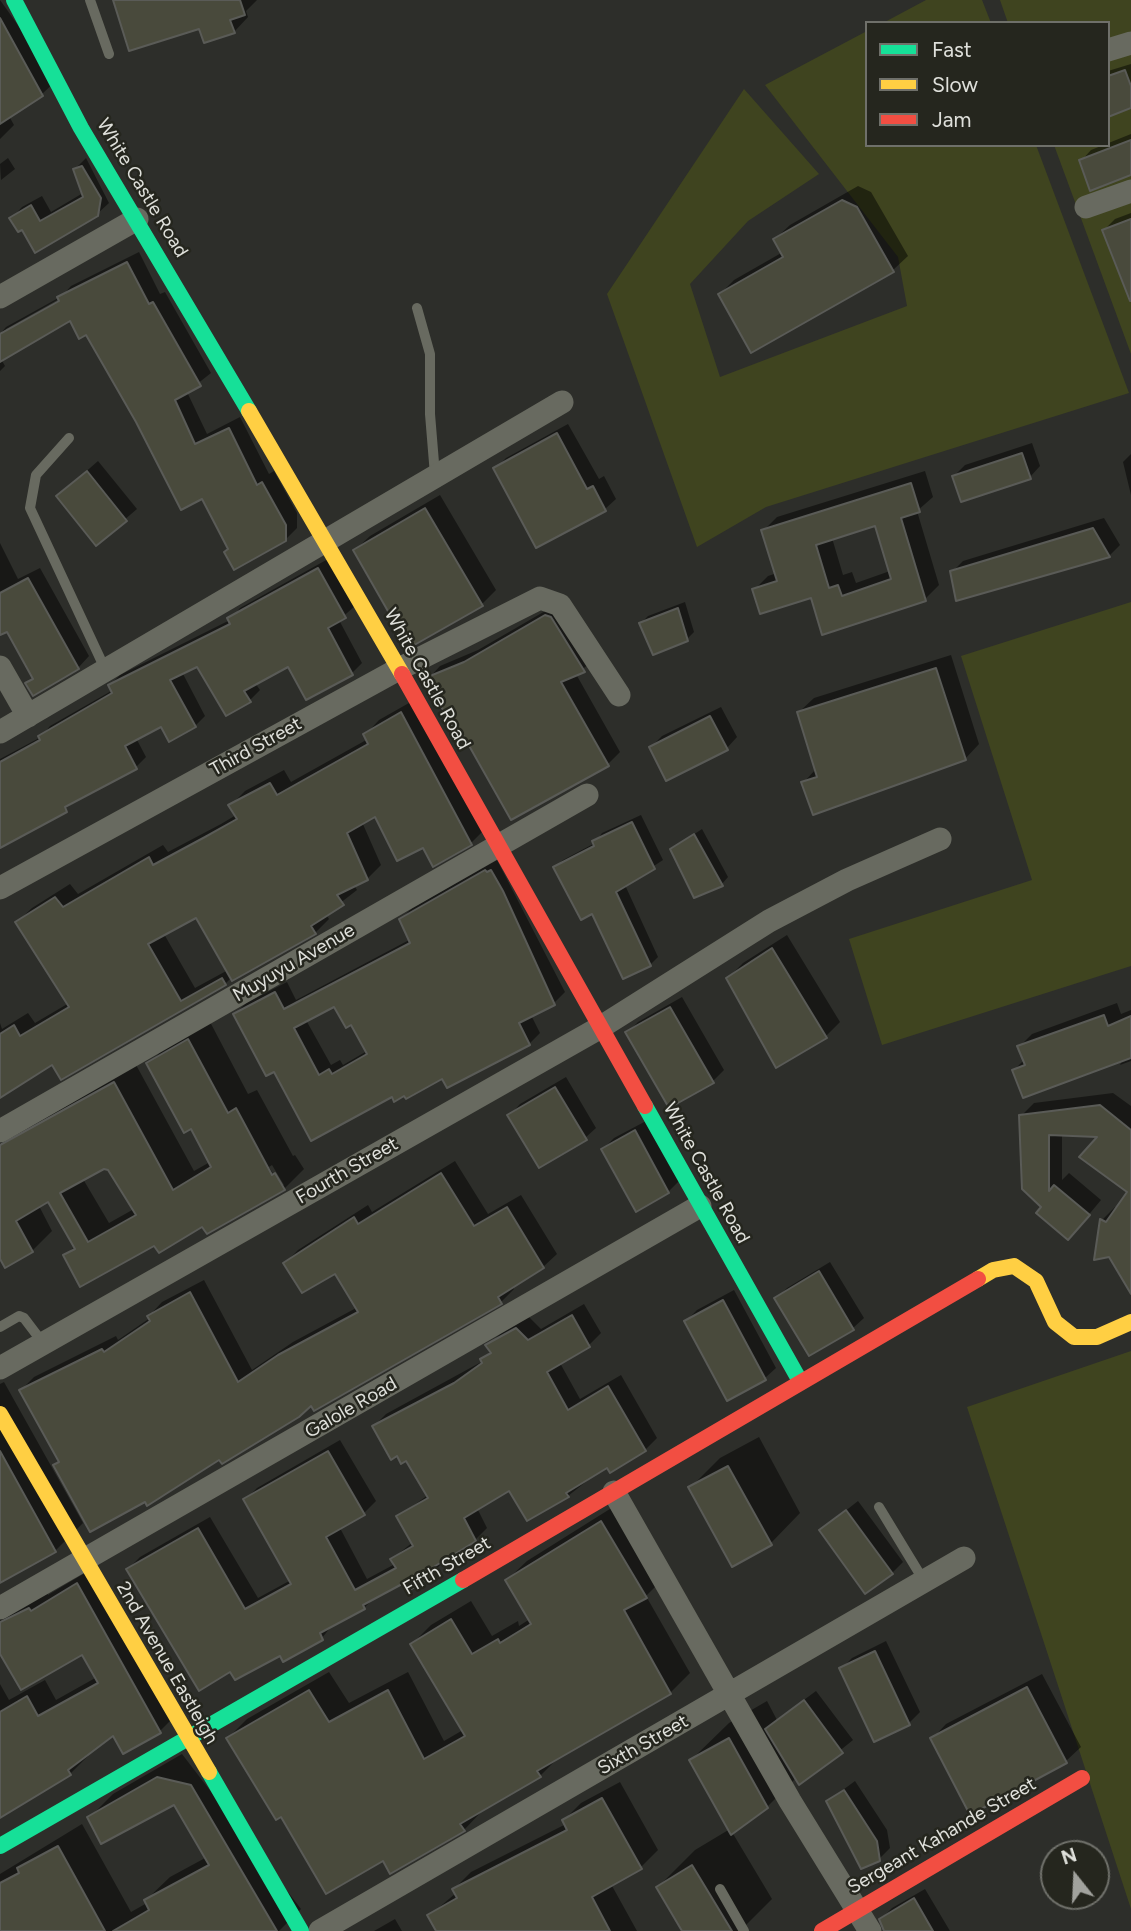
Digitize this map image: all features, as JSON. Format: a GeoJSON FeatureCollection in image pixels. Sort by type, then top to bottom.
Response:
{"type":"FeatureCollection","features":[{"type":"Feature","properties":{"kind":"street","name":"White Castle Road"},"geometry":{"type":"LineString","coordinates":[[13,0],[81,128],[327,541],[497,848],[800,1381]]}},
{"type":"Feature","properties":{"kind":"street"},"geometry":{"type":"LineString","coordinates":[[1110,49],[1131,43]]}},
{"type":"Feature","properties":{"kind":"street"},"geometry":{"type":"LineString","coordinates":[[1086,207],[1131,191]]}},
{"type":"Feature","properties":{"kind":"street"},"geometry":{"type":"LineString","coordinates":[[0,298],[136,219]]}},
{"type":"Feature","properties":{"kind":"street"},"geometry":{"type":"LineString","coordinates":[[0,732],[562,402]]}},
{"type":"Feature","properties":{"kind":"street","name":"Third Street"},"geometry":{"type":"LineString","coordinates":[[0,888],[397,670],[540,597],[560,605],[619,695]]}},
{"type":"Feature","properties":{"kind":"street"},"geometry":{"type":"LineString","coordinates":[[0,667],[28,716]]}},
{"type":"Feature","properties":{"kind":"street","name":"Muyuyu Avenue"},"geometry":{"type":"LineString","coordinates":[[0,1131],[587,795]]}},
{"type":"Feature","properties":{"kind":"street","name":"Fourth Street"},"geometry":{"type":"LineString","coordinates":[[0,1368],[601,1027],[769,921],[847,880],[940,839]]}},
{"type":"Feature","properties":{"kind":"street","name":"Galole Road"},"geometry":{"type":"LineString","coordinates":[[0,1608],[85,1562],[700,1206]]}},
{"type":"Feature","properties":{"kind":"street","name":"Fifth Street"},"geometry":{"type":"LineString","coordinates":[[0,1846],[187,1740],[993,1270],[1014,1266],[1036,1281],[1055,1322],[1074,1337],[1097,1337],[1131,1322]]}},
{"type":"Feature","properties":{"kind":"street","name":"2nd Avenue Eastleigh"},"geometry":{"type":"LineString","coordinates":[[0,1414],[187,1740],[301,1931]]}},
{"type":"Feature","properties":{"kind":"street"},"geometry":{"type":"LineString","coordinates":[[614,1492],[790,1801],[859,1909],[870,1931]]}},
{"type":"Feature","properties":{"kind":"street","name":"Sixth Street"},"geometry":{"type":"LineString","coordinates":[[320,1931],[964,1558]]}},
{"type":"Feature","properties":{"kind":"street","name":"Sergeant Kahande Street"},"geometry":{"type":"LineString","coordinates":[[822,1931],[1082,1778]]}},
{"type":"Feature","properties":{"kind":"lane"},"geometry":{"type":"LineString","coordinates":[[90,0],[108,54]]}},
{"type":"Feature","properties":{"kind":"lane"},"geometry":{"type":"LineString","coordinates":[[417,308],[430,354],[430,414],[435,475]]}},
{"type":"Feature","properties":{"kind":"lane"},"geometry":{"type":"LineString","coordinates":[[69,438],[36,475],[30,508],[106,671]]}},
{"type":"Feature","properties":{"kind":"lane"},"geometry":{"type":"LineString","coordinates":[[0,1327],[19,1316],[24,1318],[43,1343]]}},
{"type":"Feature","properties":{"kind":"lane"},"geometry":{"type":"LineString","coordinates":[[879,1507],[924,1581]]}},
{"type":"Feature","properties":{"kind":"lane"},"geometry":{"type":"LineString","coordinates":[[720,1889],[744,1931]]}},
{"type":"Feature","properties":{"kind":"green space"},"geometry":{"type":"Polygon","coordinates":[[[926,0],[982,0],[990,21],[887,21],[926,0]]]}},
{"type":"Feature","properties":{"kind":"green space"},"geometry":{"type":"Polygon","coordinates":[[[1000,0],[1131,0],[1131,354],[1055,147],[1110,147],[1110,21],[1007,21],[1000,0]]]}},
{"type":"Feature","properties":{"kind":"green space"},"geometry":{"type":"Polygon","coordinates":[[[865,32],[865,147],[1037,147],[1129,393],[766,507],[697,547],[607,294],[744,89],[819,174],[748,221],[690,284],[720,377],[907,306],[898,257],[765,85],[865,32]]]}},
{"type":"Feature","properties":{"kind":"green space"},"geometry":{"type":"Polygon","coordinates":[[[1131,602],[1131,966],[882,1045],[849,939],[1032,880],[961,656],[1131,602]]]}},
{"type":"Feature","properties":{"kind":"green space"},"geometry":{"type":"Polygon","coordinates":[[[1131,1351],[1131,1909],[1110,1840],[967,1407],[1131,1351]]]}},
{"type":"Feature","properties":{"kind":"building"},"geometry":{"type":"Polygon","coordinates":[[[113,0],[240,0],[245,15],[230,20],[235,33],[204,43],[199,29],[129,51],[113,0]]]}},
{"type":"Feature","properties":{"kind":"building"},"geometry":{"type":"Polygon","coordinates":[[[0,18],[43,96],[0,124],[0,18]]]}},
{"type":"Feature","properties":{"kind":"building"},"geometry":{"type":"Polygon","coordinates":[[[1125,70],[1131,86],[1131,108],[1110,116],[1110,75],[1125,70]]]}},
{"type":"Feature","properties":{"kind":"building"},"geometry":{"type":"Polygon","coordinates":[[[1131,140],[1131,175],[1090,191],[1079,160],[1131,140]]]}},
{"type":"Feature","properties":{"kind":"building"},"geometry":{"type":"Polygon","coordinates":[[[82,166],[101,198],[98,216],[35,253],[22,230],[18,232],[9,218],[31,205],[40,221],[83,197],[73,169],[82,166]]]}},
{"type":"Feature","properties":{"kind":"building"},"geometry":{"type":"Polygon","coordinates":[[[842,200],[857,207],[894,272],[751,353],[718,294],[783,257],[773,239],[842,200]]]}},
{"type":"Feature","properties":{"kind":"building"},"geometry":{"type":"Polygon","coordinates":[[[1131,219],[1131,301],[1130,301],[1102,230],[1131,219]]]}},
{"type":"Feature","properties":{"kind":"building"},"geometry":{"type":"Polygon","coordinates":[[[127,262],[149,304],[153,302],[201,386],[175,400],[195,444],[229,428],[257,485],[262,482],[286,525],[286,541],[234,570],[224,552],[228,549],[202,499],[181,510],[136,422],[86,335],[79,339],[70,321],[0,362],[0,334],[59,301],[57,297],[127,262]]]}},
{"type":"Feature","properties":{"kind":"building"},"geometry":{"type":"Polygon","coordinates":[[[557,433],[587,489],[593,486],[606,511],[536,548],[493,468],[557,433]]]}},
{"type":"Feature","properties":{"kind":"building"},"geometry":{"type":"Polygon","coordinates":[[[1022,453],[1031,479],[961,502],[952,476],[1022,453]]]}},
{"type":"Feature","properties":{"kind":"building"},"geometry":{"type":"Polygon","coordinates":[[[87,471],[127,521],[96,546],[56,496],[87,471]]]}},
{"type":"Feature","properties":{"kind":"building"},"geometry":{"type":"Polygon","coordinates":[[[911,483],[920,512],[901,518],[926,601],[822,635],[811,598],[760,614],[752,589],[777,581],[761,530],[911,483]],[[875,526],[816,545],[829,588],[838,585],[842,596],[891,579],[875,526]]]}},
{"type":"Feature","properties":{"kind":"building"},"geometry":{"type":"Polygon","coordinates":[[[425,508],[483,606],[409,648],[353,550],[425,508]]]}},
{"type":"Feature","properties":{"kind":"building"},"geometry":{"type":"Polygon","coordinates":[[[1093,528],[1110,557],[956,601],[950,571],[1093,528]]]}},
{"type":"Feature","properties":{"kind":"building"},"geometry":{"type":"Polygon","coordinates":[[[318,568],[346,618],[328,628],[353,675],[306,700],[288,667],[244,691],[251,702],[226,716],[197,667],[170,680],[196,727],[169,742],[161,727],[125,746],[137,769],[65,807],[67,812],[0,848],[0,762],[40,740],[38,736],[112,693],[108,685],[230,624],[227,618],[318,568]]]}},
{"type":"Feature","properties":{"kind":"building"},"geometry":{"type":"Polygon","coordinates":[[[28,578],[79,669],[33,696],[25,683],[33,679],[7,632],[0,635],[0,593],[28,578]]]}},
{"type":"Feature","properties":{"kind":"building"},"geometry":{"type":"Polygon","coordinates":[[[678,608],[688,641],[653,655],[639,623],[678,608]]]}},
{"type":"Feature","properties":{"kind":"building"},"geometry":{"type":"Polygon","coordinates":[[[545,615],[551,617],[585,672],[561,682],[609,766],[511,820],[463,735],[459,738],[425,678],[464,662],[545,615]]]}},
{"type":"Feature","properties":{"kind":"building"},"geometry":{"type":"Polygon","coordinates":[[[936,668],[966,760],[813,815],[801,782],[817,777],[797,712],[936,668]]]}},
{"type":"Feature","properties":{"kind":"building"},"geometry":{"type":"Polygon","coordinates":[[[401,712],[472,845],[433,867],[423,848],[397,861],[375,817],[347,833],[368,880],[337,895],[344,905],[311,926],[316,934],[232,981],[196,918],[148,944],[181,1001],[222,978],[226,985],[61,1080],[52,1065],[0,1098],[0,1034],[14,1025],[20,1036],[69,1007],[15,922],[55,897],[63,907],[149,857],[153,865],[205,837],[237,819],[228,805],[270,783],[277,795],[368,744],[363,734],[401,712]]]}},
{"type":"Feature","properties":{"kind":"building"},"geometry":{"type":"Polygon","coordinates":[[[710,716],[728,750],[666,781],[649,747],[710,716]]]}},
{"type":"Feature","properties":{"kind":"building"},"geometry":{"type":"Polygon","coordinates":[[[632,822],[655,869],[616,892],[651,966],[623,979],[592,914],[581,920],[553,867],[594,846],[592,841],[632,822]]]}},
{"type":"Feature","properties":{"kind":"building"},"geometry":{"type":"Polygon","coordinates":[[[694,834],[723,886],[694,898],[670,849],[694,834]]]}},
{"type":"Feature","properties":{"kind":"building"},"geometry":{"type":"Polygon","coordinates":[[[485,870],[491,870],[555,1005],[519,1023],[530,1045],[447,1088],[442,1079],[406,1099],[404,1096],[394,1102],[392,1097],[311,1141],[274,1072],[266,1076],[233,1014],[275,992],[284,1009],[410,943],[399,919],[485,870]],[[334,1007],[294,1028],[319,1075],[329,1069],[332,1074],[367,1054],[351,1025],[346,1028],[334,1007]]]}},
{"type":"Feature","properties":{"kind":"building"},"geometry":{"type":"Polygon","coordinates":[[[772,948],[827,1038],[776,1068],[726,978],[772,948]]]}},
{"type":"Feature","properties":{"kind":"building"},"geometry":{"type":"Polygon","coordinates":[[[670,1007],[714,1083],[669,1108],[625,1032],[670,1007]]]}},
{"type":"Feature","properties":{"kind":"building"},"geometry":{"type":"Polygon","coordinates":[[[1104,1015],[1108,1026],[1131,1016],[1131,1058],[1023,1098],[1012,1070],[1025,1065],[1017,1046],[1104,1015]]]}},
{"type":"Feature","properties":{"kind":"building"},"geometry":{"type":"Polygon","coordinates":[[[188,1039],[228,1113],[236,1108],[272,1175],[275,1173],[285,1190],[207,1234],[202,1227],[159,1253],[154,1246],[80,1287],[63,1255],[75,1249],[48,1202],[16,1221],[33,1252],[5,1268],[0,1259],[0,1145],[114,1082],[173,1190],[211,1167],[191,1129],[184,1133],[146,1063],[188,1039]],[[104,1169],[60,1193],[88,1242],[136,1215],[108,1170],[104,1169]]]}},
{"type":"Feature","properties":{"kind":"building"},"geometry":{"type":"Polygon","coordinates":[[[555,1087],[587,1140],[539,1168],[507,1115],[555,1087]]]}},
{"type":"Feature","properties":{"kind":"building"},"geometry":{"type":"Polygon","coordinates":[[[1100,1105],[1131,1130],[1131,1294],[1109,1257],[1094,1260],[1100,1219],[1106,1222],[1127,1192],[1079,1157],[1097,1137],[1049,1135],[1049,1191],[1054,1185],[1090,1215],[1068,1240],[1036,1213],[1041,1207],[1022,1189],[1019,1115],[1100,1105]]]}},
{"type":"Feature","properties":{"kind":"building"},"geometry":{"type":"Polygon","coordinates":[[[635,1130],[669,1193],[636,1212],[601,1149],[635,1130]]]}},
{"type":"Feature","properties":{"kind":"building"},"geometry":{"type":"Polygon","coordinates":[[[441,1173],[474,1226],[507,1207],[544,1268],[498,1297],[502,1304],[314,1411],[311,1406],[299,1417],[222,1464],[219,1460],[147,1506],[145,1502],[90,1532],[53,1465],[59,1462],[19,1390],[102,1349],[104,1352],[150,1321],[147,1316],[190,1292],[238,1382],[278,1355],[358,1312],[335,1274],[302,1293],[283,1263],[354,1217],[358,1224],[441,1173]]]}},
{"type":"Feature","properties":{"kind":"building"},"geometry":{"type":"Polygon","coordinates":[[[819,1271],[854,1330],[809,1356],[774,1298],[819,1271]]]}},
{"type":"Feature","properties":{"kind":"building"},"geometry":{"type":"Polygon","coordinates":[[[723,1300],[766,1380],[727,1401],[684,1321],[723,1300]]]}},
{"type":"Feature","properties":{"kind":"building"},"geometry":{"type":"Polygon","coordinates":[[[572,1315],[590,1347],[547,1372],[568,1410],[608,1386],[646,1451],[610,1473],[607,1468],[566,1493],[569,1497],[527,1521],[509,1491],[464,1518],[476,1541],[427,1571],[430,1578],[410,1590],[404,1583],[363,1605],[365,1609],[320,1633],[323,1640],[283,1662],[280,1656],[235,1680],[230,1672],[199,1691],[126,1569],[198,1528],[245,1609],[291,1584],[243,1499],[328,1451],[365,1515],[326,1537],[355,1590],[396,1568],[390,1559],[413,1546],[396,1516],[428,1498],[406,1461],[401,1464],[397,1456],[391,1460],[372,1426],[454,1383],[482,1363],[480,1359],[491,1353],[485,1345],[516,1328],[528,1340],[572,1315]]]}},
{"type":"Feature","properties":{"kind":"building"},"geometry":{"type":"Polygon","coordinates":[[[0,1451],[56,1552],[0,1583],[0,1451]]]}},
{"type":"Feature","properties":{"kind":"building"},"geometry":{"type":"Polygon","coordinates":[[[728,1466],[772,1545],[732,1567],[688,1487],[728,1466]]]}},
{"type":"Feature","properties":{"kind":"building"},"geometry":{"type":"Polygon","coordinates":[[[846,1510],[893,1574],[865,1594],[819,1530],[846,1510]]]}},
{"type":"Feature","properties":{"kind":"building"},"geometry":{"type":"Polygon","coordinates":[[[601,1521],[647,1598],[624,1610],[671,1694],[537,1771],[541,1777],[460,1824],[465,1831],[390,1874],[383,1861],[326,1894],[281,1817],[276,1820],[226,1738],[309,1690],[329,1722],[388,1690],[424,1759],[465,1736],[410,1644],[451,1619],[472,1654],[498,1639],[500,1643],[531,1624],[505,1580],[601,1521]]]}},
{"type":"Feature","properties":{"kind":"building"},"geometry":{"type":"Polygon","coordinates":[[[77,1583],[161,1733],[123,1754],[113,1736],[68,1770],[71,1775],[0,1818],[0,1712],[27,1696],[38,1716],[98,1683],[82,1655],[21,1690],[0,1654],[0,1622],[29,1608],[31,1611],[77,1583]]]}},
{"type":"Feature","properties":{"kind":"building"},"geometry":{"type":"Polygon","coordinates":[[[875,1651],[910,1725],[874,1742],[839,1668],[875,1651]]]}},
{"type":"Feature","properties":{"kind":"building"},"geometry":{"type":"Polygon","coordinates":[[[1027,1687],[1067,1763],[970,1815],[930,1738],[1027,1687]]]}},
{"type":"Feature","properties":{"kind":"building"},"geometry":{"type":"Polygon","coordinates":[[[804,1700],[843,1753],[799,1785],[765,1729],[804,1700]]]}},
{"type":"Feature","properties":{"kind":"building"},"geometry":{"type":"Polygon","coordinates":[[[729,1738],[768,1808],[731,1835],[689,1760],[729,1738]]]}},
{"type":"Feature","properties":{"kind":"building"},"geometry":{"type":"Polygon","coordinates":[[[157,1777],[191,1785],[277,1931],[113,1931],[149,1910],[144,1900],[209,1865],[174,1805],[101,1844],[87,1817],[157,1777]]]}},
{"type":"Feature","properties":{"kind":"building"},"geometry":{"type":"Polygon","coordinates":[[[844,1790],[877,1841],[880,1861],[861,1869],[826,1801],[844,1790]]]}},
{"type":"Feature","properties":{"kind":"building"},"geometry":{"type":"Polygon","coordinates":[[[602,1798],[642,1869],[592,1897],[610,1931],[436,1931],[427,1915],[457,1898],[452,1889],[567,1830],[562,1820],[602,1798]]]}},
{"type":"Feature","properties":{"kind":"building"},"geometry":{"type":"Polygon","coordinates":[[[58,1846],[105,1931],[0,1931],[0,1883],[19,1873],[17,1868],[58,1846]]]}},
{"type":"Feature","properties":{"kind":"building"},"geometry":{"type":"Polygon","coordinates":[[[692,1865],[732,1931],[682,1931],[656,1887],[692,1865]]]}},
{"type":"Feature","properties":{"kind":"building"},"geometry":{"type":"Polygon","coordinates":[[[914,1898],[933,1931],[884,1931],[879,1919],[914,1898]]]}},
{"type":"Feature","properties":{"kind":"traffic: fast"},"geometry":{"type":"LineString","coordinates":[[14,0],[81,128],[249,411]]}},
{"type":"Feature","properties":{"kind":"traffic: fast"},"geometry":{"type":"LineString","coordinates":[[645,1106],[800,1381]]}},
{"type":"Feature","properties":{"kind":"traffic: fast"},"geometry":{"type":"LineString","coordinates":[[0,1846],[463,1580]]}},
{"type":"Feature","properties":{"kind":"traffic: fast"},"geometry":{"type":"LineString","coordinates":[[209,1772],[301,1931]]}},
{"type":"Feature","properties":{"kind":"traffic: slow"},"geometry":{"type":"LineString","coordinates":[[249,411],[402,674]]}},
{"type":"Feature","properties":{"kind":"traffic: slow"},"geometry":{"type":"LineString","coordinates":[[978,1279],[993,1270],[1014,1266],[1036,1281],[1055,1322],[1074,1337],[1097,1337],[1131,1322]]}},
{"type":"Feature","properties":{"kind":"traffic: slow"},"geometry":{"type":"LineString","coordinates":[[0,1414],[209,1772]]}},
{"type":"Feature","properties":{"kind":"traffic: jam"},"geometry":{"type":"LineString","coordinates":[[402,674],[645,1106]]}},
{"type":"Feature","properties":{"kind":"traffic: jam"},"geometry":{"type":"LineString","coordinates":[[463,1580],[978,1279]]}},
{"type":"Feature","properties":{"kind":"traffic: jam"},"geometry":{"type":"LineString","coordinates":[[822,1931],[1082,1778]]}}]}
